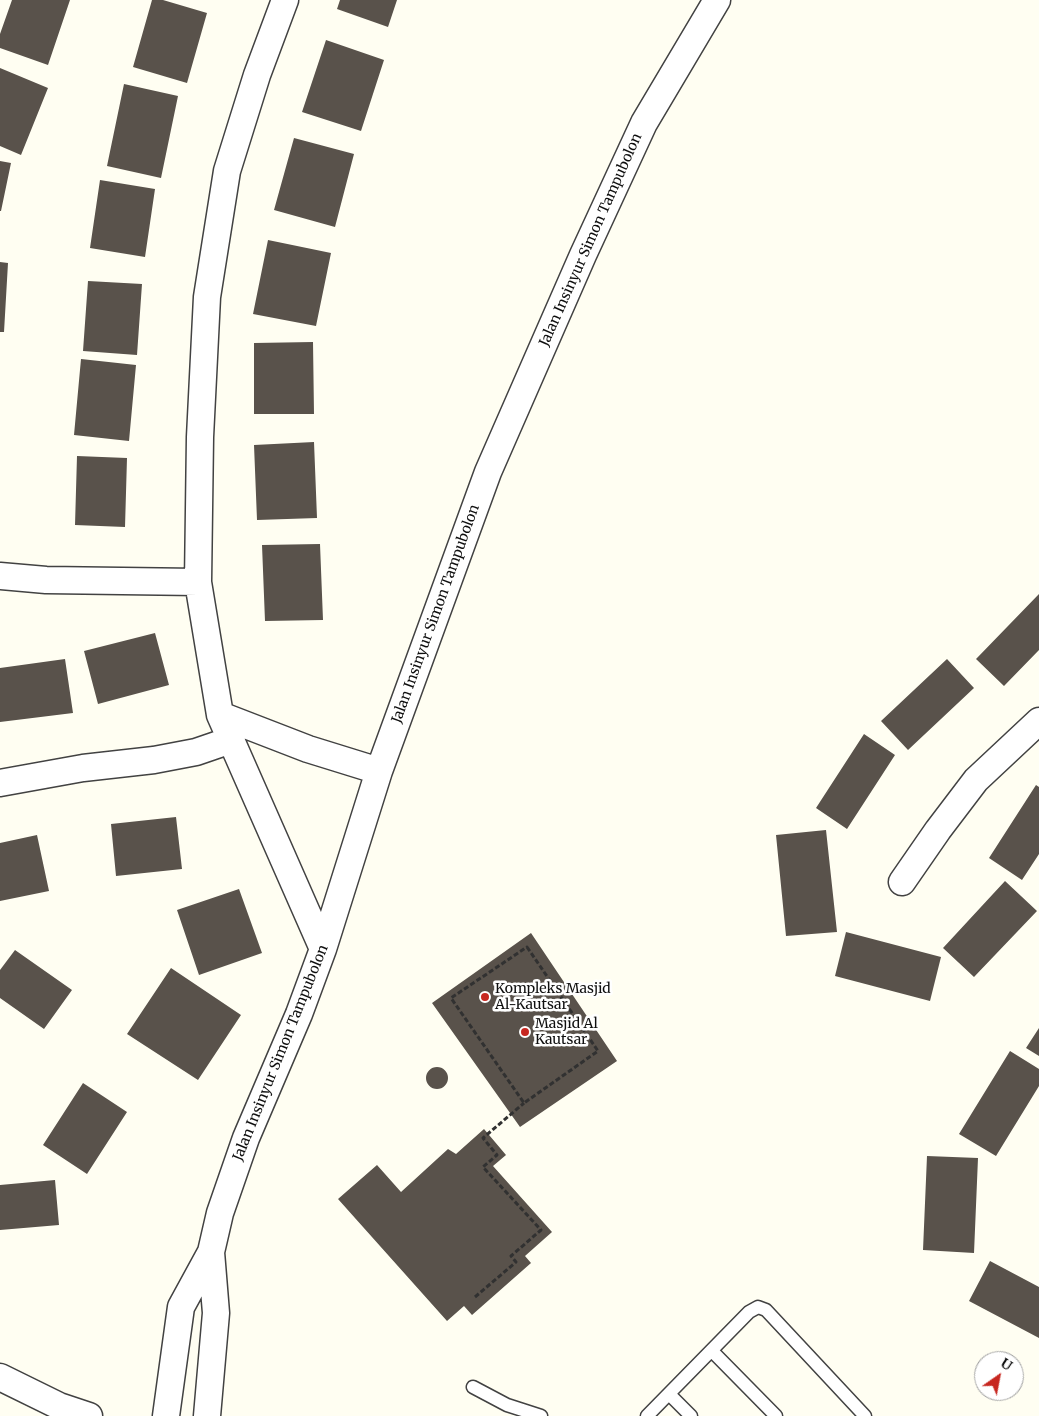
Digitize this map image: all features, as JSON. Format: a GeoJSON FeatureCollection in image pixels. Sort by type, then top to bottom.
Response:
{"type":"FeatureCollection","features":[{"type":"Feature","properties":{"kind":"street"},"geometry":{"type":"LineString","coordinates":[[285,0],[227,171],[208,297],[200,437],[198,582],[220,715],[323,949]]}},
{"type":"Feature","properties":{"kind":"street","name":"Jalan Insinyur Simon Tampubolon"},"geometry":{"type":"LineString","coordinates":[[211,1252],[220,1213],[246,1138],[299,1014],[323,949],[379,771],[488,472],[583,255],[644,123],[717,0]]}},
{"type":"Feature","properties":{"kind":"street"},"geometry":{"type":"LineString","coordinates":[[0,576],[46,580],[198,582]]}},
{"type":"Feature","properties":{"kind":"street"},"geometry":{"type":"LineString","coordinates":[[220,715],[308,749],[379,771]]}},
{"type":"Feature","properties":{"kind":"street"},"geometry":{"type":"LineString","coordinates":[[902,882],[976,780],[1039,722]]}},
{"type":"Feature","properties":{"kind":"street"},"geometry":{"type":"LineString","coordinates":[[0,783],[83,768],[154,760],[196,752],[231,740]]}},
{"type":"Feature","properties":{"kind":"street"},"geometry":{"type":"LineString","coordinates":[[166,1416],[181,1307],[211,1252]]}},
{"type":"Feature","properties":{"kind":"street"},"geometry":{"type":"LineString","coordinates":[[207,1416],[216,1314],[211,1252]]}},
{"type":"Feature","properties":{"kind":"street"},"geometry":{"type":"LineString","coordinates":[[0,1377],[59,1406],[89,1416]]}},
{"type":"Feature","properties":{"kind":"lane"},"geometry":{"type":"LineString","coordinates":[[647,1416],[749,1312],[758,1307],[766,1310],[865,1416]]}},
{"type":"Feature","properties":{"kind":"lane"},"geometry":{"type":"LineString","coordinates":[[712,1350],[776,1416]]}},
{"type":"Feature","properties":{"kind":"lane"},"geometry":{"type":"LineString","coordinates":[[472,1387],[507,1405],[541,1416]]}},
{"type":"Feature","properties":{"kind":"lane"},"geometry":{"type":"LineString","coordinates":[[669,1394],[691,1416]]}},
{"type":"Feature","properties":{"kind":"path"},"geometry":{"type":"LineString","coordinates":[[476,1297],[516,1262],[511,1256],[541,1230],[483,1166],[497,1155],[483,1138],[524,1103],[598,1051],[527,947],[451,998],[524,1103]]}},
{"type":"Feature","properties":{"kind":"building"},"geometry":{"type":"Polygon","coordinates":[[[12,0],[70,0],[48,65],[0,48],[0,34],[12,0]]]}},
{"type":"Feature","properties":{"kind":"building"},"geometry":{"type":"Polygon","coordinates":[[[152,0],[163,0],[207,13],[187,83],[133,67],[152,0]]]}},
{"type":"Feature","properties":{"kind":"building"},"geometry":{"type":"Polygon","coordinates":[[[340,0],[397,0],[388,27],[337,9],[340,0]]]}},
{"type":"Feature","properties":{"kind":"building"},"geometry":{"type":"Polygon","coordinates":[[[326,40],[384,60],[361,131],[302,112],[326,40]]]}},
{"type":"Feature","properties":{"kind":"building"},"geometry":{"type":"Polygon","coordinates":[[[0,68],[48,88],[21,155],[0,146],[0,68]]]}},
{"type":"Feature","properties":{"kind":"building"},"geometry":{"type":"Polygon","coordinates":[[[124,84],[178,96],[161,178],[107,166],[124,84]]]}},
{"type":"Feature","properties":{"kind":"building"},"geometry":{"type":"Polygon","coordinates":[[[294,138],[354,154],[335,227],[274,210],[294,138]]]}},
{"type":"Feature","properties":{"kind":"building"},"geometry":{"type":"Polygon","coordinates":[[[0,161],[11,163],[1,211],[0,211],[0,161]]]}},
{"type":"Feature","properties":{"kind":"building"},"geometry":{"type":"Polygon","coordinates":[[[100,180],[155,189],[145,257],[90,248],[100,180]]]}},
{"type":"Feature","properties":{"kind":"building"},"geometry":{"type":"Polygon","coordinates":[[[268,240],[331,253],[316,326],[253,314],[268,240]]]}},
{"type":"Feature","properties":{"kind":"building"},"geometry":{"type":"Polygon","coordinates":[[[0,262],[8,263],[4,332],[0,332],[0,262]]]}},
{"type":"Feature","properties":{"kind":"building"},"geometry":{"type":"Polygon","coordinates":[[[88,281],[142,284],[137,355],[83,351],[88,281]]]}},
{"type":"Feature","properties":{"kind":"building"},"geometry":{"type":"Polygon","coordinates":[[[313,342],[314,414],[254,414],[254,343],[313,342]]]}},
{"type":"Feature","properties":{"kind":"building"},"geometry":{"type":"Polygon","coordinates":[[[81,359],[136,365],[129,441],[74,435],[81,359]]]}},
{"type":"Feature","properties":{"kind":"building"},"geometry":{"type":"Polygon","coordinates":[[[314,442],[317,518],[257,520],[254,445],[314,442]]]}},
{"type":"Feature","properties":{"kind":"building"},"geometry":{"type":"Polygon","coordinates":[[[77,456],[127,458],[125,527],[75,525],[77,456]]]}},
{"type":"Feature","properties":{"kind":"building"},"geometry":{"type":"Polygon","coordinates":[[[320,544],[323,620],[265,621],[262,545],[320,544]]]}},
{"type":"Feature","properties":{"kind":"building"},"geometry":{"type":"Polygon","coordinates":[[[1039,594],[1039,650],[1004,686],[976,659],[1039,594]]]}},
{"type":"Feature","properties":{"kind":"building"},"geometry":{"type":"Polygon","coordinates":[[[155,633],[169,685],[98,704],[84,651],[155,633]]]}},
{"type":"Feature","properties":{"kind":"building"},"geometry":{"type":"Polygon","coordinates":[[[65,659],[73,713],[0,722],[0,668],[65,659]]]}},
{"type":"Feature","properties":{"kind":"building"},"geometry":{"type":"Polygon","coordinates":[[[947,659],[974,688],[908,750],[881,721],[947,659]]]}},
{"type":"Feature","properties":{"kind":"building"},"geometry":{"type":"Polygon","coordinates":[[[864,734],[895,755],[847,829],[816,808],[864,734]]]}},
{"type":"Feature","properties":{"kind":"building"},"geometry":{"type":"Polygon","coordinates":[[[1036,785],[1039,787],[1039,854],[1022,880],[989,858],[1036,785]]]}},
{"type":"Feature","properties":{"kind":"building"},"geometry":{"type":"Polygon","coordinates":[[[176,817],[182,869],[116,876],[111,824],[176,817]]]}},
{"type":"Feature","properties":{"kind":"building"},"geometry":{"type":"Polygon","coordinates":[[[826,830],[837,932],[786,936],[776,835],[826,830]]]}},
{"type":"Feature","properties":{"kind":"building"},"geometry":{"type":"Polygon","coordinates":[[[37,835],[49,891],[0,901],[0,843],[37,835]]]}},
{"type":"Feature","properties":{"kind":"building"},"geometry":{"type":"Polygon","coordinates":[[[1005,881],[1037,911],[974,977],[943,948],[1005,881]]]}},
{"type":"Feature","properties":{"kind":"building"},"geometry":{"type":"Polygon","coordinates":[[[239,889],[262,953],[199,975],[177,910],[239,889]]]}},
{"type":"Feature","properties":{"kind":"building"},"geometry":{"type":"Polygon","coordinates":[[[846,932],[941,957],[930,1001],[835,976],[846,932]]]}},
{"type":"Feature","properties":{"kind":"building","name":"Masjid Al Kautsar"},"geometry":{"type":"Polygon","coordinates":[[[531,933],[617,1061],[520,1127],[432,1003],[531,933]]]}},
{"type":"Feature","properties":{"kind":"building"},"geometry":{"type":"Polygon","coordinates":[[[15,950],[72,990],[44,1029],[0,998],[0,970],[15,950]]]}},
{"type":"Feature","properties":{"kind":"building"},"geometry":{"type":"Polygon","coordinates":[[[171,968],[241,1015],[198,1080],[127,1034],[171,968]]]}},
{"type":"Feature","properties":{"kind":"building"},"geometry":{"type":"Polygon","coordinates":[[[1039,1028],[1039,1056],[1026,1048],[1039,1028]]]}},
{"type":"Feature","properties":{"kind":"building"},"geometry":{"type":"Polygon","coordinates":[[[1010,1051],[1039,1069],[1039,1086],[996,1156],[959,1134],[1010,1051]]]}},
{"type":"Feature","properties":{"kind":"building"},"geometry":{"type":"Polygon","coordinates":[[[437,1067],[445,1070],[448,1078],[445,1086],[437,1089],[429,1086],[426,1078],[429,1070],[437,1067]]]}},
{"type":"Feature","properties":{"kind":"building"},"geometry":{"type":"Polygon","coordinates":[[[83,1083],[127,1112],[87,1174],[43,1145],[83,1083]]]}},
{"type":"Feature","properties":{"kind":"building"},"geometry":{"type":"Polygon","coordinates":[[[484,1129],[506,1155],[493,1166],[552,1232],[525,1256],[531,1263],[472,1315],[464,1306],[447,1321],[338,1199],[377,1165],[401,1192],[448,1149],[456,1154],[484,1129]]]}},
{"type":"Feature","properties":{"kind":"building"},"geometry":{"type":"Polygon","coordinates":[[[927,1156],[978,1158],[974,1253],[923,1250],[927,1156]]]}},
{"type":"Feature","properties":{"kind":"building"},"geometry":{"type":"Polygon","coordinates":[[[55,1180],[59,1225],[0,1230],[0,1185],[55,1180]]]}},
{"type":"Feature","properties":{"kind":"building"},"geometry":{"type":"Polygon","coordinates":[[[990,1261],[1039,1287],[1039,1338],[969,1301],[990,1261]]]}},
{"type":"Feature","properties":{"kind":"place","name":"Kompleks Masjid Al-Kautsar"},"geometry":{"type":"Point","coordinates":[485,997]}},
{"type":"Feature","properties":{"kind":"place","name":"Masjid Al Kautsar"},"geometry":{"type":"Point","coordinates":[525,1032]}}]}
